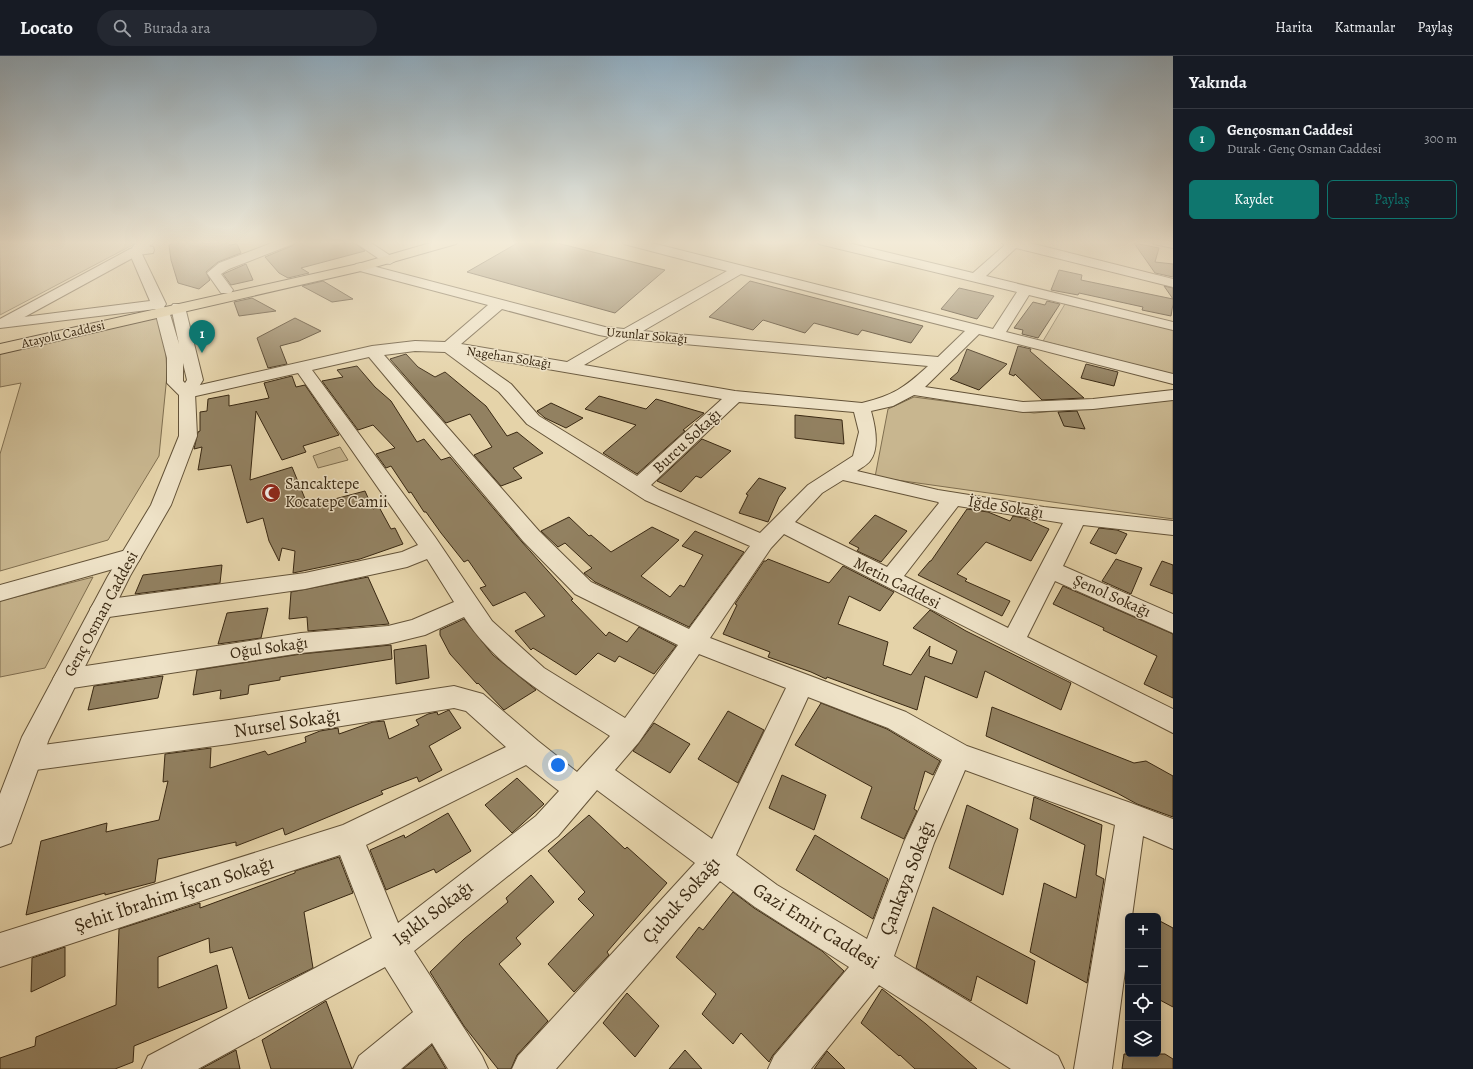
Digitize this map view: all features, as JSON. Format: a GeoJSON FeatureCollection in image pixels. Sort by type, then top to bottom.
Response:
{"type":"FeatureCollection","features":[{"type":"Feature","properties":{"kind":"main road","name":"Atayolu Caddesi"},"geometry":{"type":"LineString","coordinates":[[0,349],[160,307],[174,301],[234,288]]}},
{"type":"Feature","properties":{"kind":"main road","name":"Atayolu Caddesi"},"geometry":{"type":"LineString","coordinates":[[174,301],[246,288]]}},
{"type":"Feature","properties":{"kind":"main road","name":"Atayolu Caddesi"},"geometry":{"type":"LineString","coordinates":[[0,341],[38,326],[160,307]]}},
{"type":"Feature","properties":{"kind":"street"},"geometry":{"type":"LineString","coordinates":[[2,323],[68,288]]}},
{"type":"Feature","properties":{"kind":"street"},"geometry":{"type":"LineString","coordinates":[[155,288],[175,358],[175,383],[187,393]]}},
{"type":"Feature","properties":{"kind":"street","name":"Uzunlar Sokağı"},"geometry":{"type":"LineString","coordinates":[[442,288],[604,332],[629,332],[941,362]]}},
{"type":"Feature","properties":{"kind":"street"},"geometry":{"type":"LineString","coordinates":[[569,367],[707,288]]}},
{"type":"Feature","properties":{"kind":"street"},"geometry":{"type":"LineString","coordinates":[[812,288],[1173,379]]}},
{"type":"Feature","properties":{"kind":"street"},"geometry":{"type":"LineString","coordinates":[[1018,288],[1173,326]]}},
{"type":"Feature","properties":{"kind":"street"},"geometry":{"type":"LineString","coordinates":[[997,334],[1025,290]]}},
{"type":"Feature","properties":{"kind":"street","name":"Genç Osman Caddesi"},"geometry":{"type":"LineString","coordinates":[[0,833],[36,737],[130,557],[161,505],[188,436],[187,393],[195,380],[174,301]]}},
{"type":"Feature","properties":{"kind":"street"},"geometry":{"type":"LineString","coordinates":[[500,303],[449,347],[505,388],[533,420],[638,486],[652,494],[763,543]]}},
{"type":"Feature","properties":{"kind":"street"},"geometry":{"type":"LineString","coordinates":[[2,323],[38,326]]}},
{"type":"Feature","properties":{"kind":"street","name":"Nagehan Sokağı"},"geometry":{"type":"LineString","coordinates":[[187,393],[372,351],[415,346],[449,347],[735,396],[862,408],[887,402],[912,390],[976,329]]}},
{"type":"Feature","properties":{"kind":"street"},"geometry":{"type":"LineString","coordinates":[[372,351],[421,406],[531,536],[583,588],[694,642],[897,720],[958,755],[1131,817],[1173,834]]}},
{"type":"Feature","properties":{"kind":"street"},"geometry":{"type":"LineString","coordinates":[[302,367],[431,548],[484,628],[535,675],[629,734]]}},
{"type":"Feature","properties":{"kind":"street"},"geometry":{"type":"LineString","coordinates":[[912,390],[1023,407],[1093,404],[1173,395]]}},
{"type":"Feature","properties":{"kind":"street","name":"Burcu Sokağı"},"geometry":{"type":"LineString","coordinates":[[638,486],[735,396]]}},
{"type":"Feature","properties":{"kind":"street","name":"Işıklı Sokağı"},"geometry":{"type":"LineString","coordinates":[[161,1069],[408,936],[547,826],[629,734],[763,543],[815,490],[862,459],[868,432],[862,408]]}},
{"type":"Feature","properties":{"kind":"street","name":"İğde Sokağı"},"geometry":{"type":"LineString","coordinates":[[841,473],[953,498],[1044,514],[1173,528]]}},
{"type":"Feature","properties":{"kind":"street"},"geometry":{"type":"LineString","coordinates":[[890,579],[953,498]]}},
{"type":"Feature","properties":{"kind":"street"},"geometry":{"type":"LineString","coordinates":[[1013,642],[1076,518]]}},
{"type":"Feature","properties":{"kind":"street","name":"Metin Caddesi"},"geometry":{"type":"LineString","coordinates":[[782,524],[1173,722]]}},
{"type":"Feature","properties":{"kind":"street"},"geometry":{"type":"LineString","coordinates":[[1140,525],[1173,542]]}},
{"type":"Feature","properties":{"kind":"street"},"geometry":{"type":"LineString","coordinates":[[102,609],[305,581],[407,559],[431,548]]}},
{"type":"Feature","properties":{"kind":"street"},"geometry":{"type":"LineString","coordinates":[[0,593],[130,557]]}},
{"type":"Feature","properties":{"kind":"street","name":"Şenol Sokağı"},"geometry":{"type":"LineString","coordinates":[[1050,569],[1173,624]]}},
{"type":"Feature","properties":{"kind":"street","name":"Oğul Sokağı"},"geometry":{"type":"LineString","coordinates":[[66,679],[300,642],[388,635],[417,628],[469,605]]}},
{"type":"Feature","properties":{"kind":"street","name":"Çubuk Sokağı"},"geometry":{"type":"LineString","coordinates":[[531,1069],[718,860],[801,683]]}},
{"type":"Feature","properties":{"kind":"street","name":"Nursel Sokağı"},"geometry":{"type":"LineString","coordinates":[[28,759],[229,732],[454,697],[474,702],[528,750],[587,781]]}},
{"type":"Feature","properties":{"kind":"street","name":"Şehit İbrahim İşcan Sokağı"},"geometry":{"type":"LineString","coordinates":[[0,950],[348,838],[528,750]]}},
{"type":"Feature","properties":{"kind":"street","name":"Çankaya Sokağı"},"geometry":{"type":"LineString","coordinates":[[788,1069],[875,963],[919,842],[958,755]]}},
{"type":"Feature","properties":{"kind":"street","name":"Gazi Emir Caddesi"},"geometry":{"type":"LineString","coordinates":[[587,781],[718,860],[766,896],[1045,1069]]}},
{"type":"Feature","properties":{"kind":"street"},"geometry":{"type":"LineString","coordinates":[[1093,1069],[1131,817]]}},
{"type":"Feature","properties":{"kind":"street"},"geometry":{"type":"LineString","coordinates":[[348,838],[391,945],[469,1069]]}},
{"type":"Feature","properties":{"kind":"street"},"geometry":{"type":"LineString","coordinates":[[372,1069],[436,1016]]}},
{"type":"Feature","properties":{"kind":"shaded area"},"geometry":{"type":"Polygon","coordinates":[[[0,288],[51,288],[0,315],[0,288]]]}},
{"type":"Feature","properties":{"kind":"shaded area"},"geometry":{"type":"Polygon","coordinates":[[[1065,304],[1173,330],[1173,375],[1043,341],[1065,304]]]}},
{"type":"Feature","properties":{"kind":"shaded area"},"geometry":{"type":"Polygon","coordinates":[[[164,316],[167,375],[159,456],[108,540],[0,571],[0,454],[21,383],[0,387],[0,353],[164,316]]]}},
{"type":"Feature","properties":{"kind":"shaded area"},"geometry":{"type":"Polygon","coordinates":[[[914,397],[1034,413],[1173,400],[1173,519],[875,477],[888,409],[914,397]]]}},
{"type":"Feature","properties":{"kind":"shaded area"},"geometry":{"type":"Polygon","coordinates":[[[340,447],[348,460],[318,468],[313,456],[340,447]]]}},
{"type":"Feature","properties":{"kind":"shaded area"},"geometry":{"type":"Polygon","coordinates":[[[93,577],[45,668],[0,677],[0,601],[93,577]]]}},
{"type":"Feature","properties":{"kind":"building"},"geometry":{"type":"Polygon","coordinates":[[[306,288],[335,288],[353,299],[332,302],[306,288]]]}},
{"type":"Feature","properties":{"kind":"building"},"geometry":{"type":"Polygon","coordinates":[[[526,288],[644,288],[615,313],[526,288]]]}},
{"type":"Feature","properties":{"kind":"building"},"geometry":{"type":"Polygon","coordinates":[[[742,288],[778,288],[923,326],[911,343],[862,330],[858,335],[814,323],[805,333],[763,320],[753,330],[709,317],[742,288]]]}},
{"type":"Feature","properties":{"kind":"building"},"geometry":{"type":"Polygon","coordinates":[[[959,288],[994,296],[977,319],[941,309],[959,288]]]}},
{"type":"Feature","properties":{"kind":"building"},"geometry":{"type":"Polygon","coordinates":[[[1052,288],[1121,288],[1173,299],[1173,304],[1171,316],[1142,310],[1143,307],[1079,293],[1078,295],[1051,290],[1052,288]]]}},
{"type":"Feature","properties":{"kind":"building"},"geometry":{"type":"Polygon","coordinates":[[[1166,288],[1173,288],[1173,299],[1166,288]]]}},
{"type":"Feature","properties":{"kind":"building"},"geometry":{"type":"Polygon","coordinates":[[[252,298],[276,311],[239,316],[234,302],[252,298]]]}},
{"type":"Feature","properties":{"kind":"building"},"geometry":{"type":"Polygon","coordinates":[[[1047,301],[1060,304],[1038,338],[1022,334],[1023,330],[1014,328],[1033,302],[1045,305],[1047,301]]]}},
{"type":"Feature","properties":{"kind":"building"},"geometry":{"type":"Polygon","coordinates":[[[295,318],[321,331],[299,341],[280,346],[287,364],[268,368],[257,338],[295,318]]]}},
{"type":"Feature","properties":{"kind":"building"},"geometry":{"type":"Polygon","coordinates":[[[1018,346],[1031,349],[1030,351],[1084,398],[1042,400],[1015,374],[1014,376],[1009,374],[1018,346]]]}},
{"type":"Feature","properties":{"kind":"building"},"geometry":{"type":"Polygon","coordinates":[[[967,349],[1007,364],[979,390],[950,379],[958,372],[967,349]]]}},
{"type":"Feature","properties":{"kind":"building"},"geometry":{"type":"Polygon","coordinates":[[[406,354],[418,367],[435,377],[445,372],[486,406],[507,436],[517,432],[543,453],[513,468],[522,478],[501,486],[474,455],[492,447],[470,414],[446,423],[390,359],[406,354]]]}},
{"type":"Feature","properties":{"kind":"building"},"geometry":{"type":"Polygon","coordinates":[[[1086,364],[1118,372],[1114,386],[1081,378],[1086,364]]]}},
{"type":"Feature","properties":{"kind":"building"},"geometry":{"type":"Polygon","coordinates":[[[357,366],[375,387],[391,401],[417,442],[424,439],[441,460],[450,457],[522,542],[573,599],[571,600],[606,636],[609,632],[627,642],[639,627],[676,646],[654,674],[619,656],[615,662],[598,653],[576,675],[533,648],[531,650],[515,631],[545,616],[525,592],[493,606],[480,588],[486,586],[468,560],[464,562],[426,512],[424,512],[411,492],[409,493],[391,466],[386,468],[376,454],[395,448],[373,425],[358,430],[322,381],[343,377],[337,370],[357,366]]]}},
{"type":"Feature","properties":{"kind":"building"},"geometry":{"type":"Polygon","coordinates":[[[292,376],[296,387],[305,385],[339,435],[303,446],[306,452],[282,460],[256,411],[250,480],[292,467],[308,506],[365,491],[373,509],[379,507],[391,529],[395,528],[403,544],[360,559],[293,573],[295,551],[282,548],[279,561],[269,541],[263,518],[247,523],[231,465],[198,470],[202,447],[194,449],[198,432],[200,431],[200,412],[207,411],[208,399],[229,395],[229,406],[269,398],[264,383],[292,376]]]}},
{"type":"Feature","properties":{"kind":"building"},"geometry":{"type":"Polygon","coordinates":[[[599,396],[646,409],[656,399],[704,413],[683,430],[685,431],[637,474],[603,453],[636,425],[585,409],[599,396]]]}},
{"type":"Feature","properties":{"kind":"building"},"geometry":{"type":"Polygon","coordinates":[[[551,403],[583,418],[566,428],[545,418],[537,411],[551,403]]]}},
{"type":"Feature","properties":{"kind":"building"},"geometry":{"type":"Polygon","coordinates":[[[1077,411],[1085,429],[1064,426],[1058,412],[1077,411]]]}},
{"type":"Feature","properties":{"kind":"building"},"geometry":{"type":"Polygon","coordinates":[[[795,415],[842,420],[844,444],[795,438],[795,415]]]}},
{"type":"Feature","properties":{"kind":"building"},"geometry":{"type":"Polygon","coordinates":[[[702,439],[731,451],[701,478],[696,476],[681,492],[657,481],[702,439]]]}},
{"type":"Feature","properties":{"kind":"building"},"geometry":{"type":"Polygon","coordinates":[[[759,478],[786,488],[779,497],[768,522],[739,513],[748,495],[746,494],[759,478]]]}},
{"type":"Feature","properties":{"kind":"building"},"geometry":{"type":"Polygon","coordinates":[[[967,509],[988,512],[1010,521],[1013,516],[1024,518],[1049,529],[1031,561],[986,542],[957,574],[967,579],[965,581],[1010,601],[1002,616],[918,575],[931,561],[967,509]]]}},
{"type":"Feature","properties":{"kind":"building"},"geometry":{"type":"Polygon","coordinates":[[[875,515],[907,531],[881,562],[857,551],[859,548],[849,543],[875,515]]]}},
{"type":"Feature","properties":{"kind":"building"},"geometry":{"type":"Polygon","coordinates":[[[569,517],[589,536],[591,535],[611,552],[652,527],[679,540],[641,576],[670,597],[680,585],[684,587],[703,555],[682,546],[695,531],[744,552],[689,627],[595,582],[584,573],[592,568],[565,543],[558,547],[541,531],[569,517]]]}},
{"type":"Feature","properties":{"kind":"building"},"geometry":{"type":"Polygon","coordinates":[[[1099,528],[1117,530],[1127,534],[1116,554],[1090,543],[1099,528]]]}},
{"type":"Feature","properties":{"kind":"building"},"geometry":{"type":"Polygon","coordinates":[[[768,559],[829,583],[843,566],[894,592],[880,611],[849,596],[838,624],[888,642],[883,665],[911,675],[930,646],[929,656],[952,664],[957,651],[913,628],[930,610],[966,631],[1071,683],[1061,710],[985,671],[977,698],[925,676],[917,710],[827,677],[826,679],[811,672],[768,657],[770,652],[723,634],[737,605],[735,604],[764,561],[768,559]]]}},
{"type":"Feature","properties":{"kind":"building"},"geometry":{"type":"Polygon","coordinates":[[[1116,559],[1142,568],[1131,594],[1102,581],[1116,559]]]}},
{"type":"Feature","properties":{"kind":"building"},"geometry":{"type":"Polygon","coordinates":[[[1162,561],[1173,565],[1173,594],[1150,585],[1162,561]]]}},
{"type":"Feature","properties":{"kind":"building"},"geometry":{"type":"Polygon","coordinates":[[[222,565],[220,583],[135,594],[143,575],[222,565]]]}},
{"type":"Feature","properties":{"kind":"building"},"geometry":{"type":"Polygon","coordinates":[[[368,577],[389,624],[308,631],[307,617],[289,619],[291,592],[368,577]]]}},
{"type":"Feature","properties":{"kind":"building"},"geometry":{"type":"Polygon","coordinates":[[[1063,586],[1173,634],[1173,698],[1144,684],[1157,656],[1103,630],[1104,628],[1053,604],[1063,586]]]}},
{"type":"Feature","properties":{"kind":"building"},"geometry":{"type":"Polygon","coordinates":[[[268,608],[261,638],[218,644],[227,613],[268,608]]]}},
{"type":"Feature","properties":{"kind":"building"},"geometry":{"type":"Polygon","coordinates":[[[464,619],[493,655],[536,690],[504,710],[478,683],[477,684],[450,654],[440,635],[440,630],[464,619]]]}},
{"type":"Feature","properties":{"kind":"building"},"geometry":{"type":"Polygon","coordinates":[[[391,645],[392,659],[280,677],[280,680],[249,685],[248,694],[220,699],[221,690],[193,695],[197,670],[301,654],[391,645]]]}},
{"type":"Feature","properties":{"kind":"building"},"geometry":{"type":"Polygon","coordinates":[[[426,645],[429,678],[396,684],[394,650],[426,645]]]}},
{"type":"Feature","properties":{"kind":"building"},"geometry":{"type":"Polygon","coordinates":[[[163,676],[158,698],[88,710],[94,686],[163,676]]]}},
{"type":"Feature","properties":{"kind":"building"},"geometry":{"type":"Polygon","coordinates":[[[821,703],[887,729],[940,761],[933,775],[925,771],[914,809],[917,811],[904,839],[861,818],[872,787],[795,745],[821,703]]]}},
{"type":"Feature","properties":{"kind":"building"},"geometry":{"type":"Polygon","coordinates":[[[992,707],[1134,763],[1146,761],[1173,776],[1173,817],[1137,804],[1117,793],[986,736],[992,707]]]}},
{"type":"Feature","properties":{"kind":"building"},"geometry":{"type":"Polygon","coordinates":[[[449,710],[461,728],[429,746],[442,770],[419,782],[417,777],[381,791],[383,794],[285,835],[283,828],[236,846],[236,842],[158,859],[155,882],[105,895],[105,893],[26,915],[41,841],[107,823],[106,832],[159,820],[168,781],[163,782],[165,754],[211,748],[210,768],[265,751],[268,755],[306,742],[305,737],[320,731],[338,728],[339,734],[373,722],[384,721],[389,739],[419,725],[416,720],[428,714],[437,712],[438,715],[449,710]]]}},
{"type":"Feature","properties":{"kind":"building"},"geometry":{"type":"Polygon","coordinates":[[[728,711],[764,730],[738,783],[698,759],[728,711]]]}},
{"type":"Feature","properties":{"kind":"building"},"geometry":{"type":"Polygon","coordinates":[[[654,723],[690,744],[670,773],[633,751],[654,723]]]}},
{"type":"Feature","properties":{"kind":"building"},"geometry":{"type":"Polygon","coordinates":[[[782,775],[826,795],[814,830],[769,808],[782,775]]]}},
{"type":"Feature","properties":{"kind":"building"},"geometry":{"type":"Polygon","coordinates":[[[517,778],[544,804],[512,833],[485,805],[517,778]]]}},
{"type":"Feature","properties":{"kind":"building"},"geometry":{"type":"Polygon","coordinates":[[[1034,797],[1102,825],[1096,875],[1104,879],[1087,983],[1030,952],[1044,883],[1076,898],[1085,845],[1030,819],[1034,797]]]}},
{"type":"Feature","properties":{"kind":"building"},"geometry":{"type":"Polygon","coordinates":[[[967,805],[1018,829],[1003,895],[949,868],[967,805]]]}},
{"type":"Feature","properties":{"kind":"building"},"geometry":{"type":"Polygon","coordinates":[[[448,813],[471,851],[436,873],[434,869],[386,890],[370,850],[404,835],[405,838],[448,813]]]}},
{"type":"Feature","properties":{"kind":"building"},"geometry":{"type":"Polygon","coordinates":[[[589,815],[625,849],[627,847],[667,883],[607,952],[609,955],[574,992],[548,964],[594,915],[578,899],[585,892],[548,851],[589,815]]]}},
{"type":"Feature","properties":{"kind":"building"},"geometry":{"type":"Polygon","coordinates":[[[815,835],[888,879],[873,919],[796,870],[815,835]]]}},
{"type":"Feature","properties":{"kind":"building"},"geometry":{"type":"Polygon","coordinates":[[[339,857],[353,893],[304,912],[313,968],[249,999],[232,947],[210,953],[209,938],[158,957],[158,988],[217,965],[227,1008],[134,1046],[133,1062],[115,1069],[0,1069],[0,1058],[35,1046],[36,1037],[116,1005],[119,929],[200,903],[200,908],[295,873],[295,871],[339,857]]]}},
{"type":"Feature","properties":{"kind":"building"},"geometry":{"type":"Polygon","coordinates":[[[531,875],[554,902],[516,938],[521,944],[499,964],[548,1021],[517,1055],[511,1069],[498,1069],[464,1026],[430,972],[464,939],[508,902],[506,898],[531,875]]]}},
{"type":"Feature","properties":{"kind":"building"},"geometry":{"type":"Polygon","coordinates":[[[733,892],[754,908],[822,951],[844,971],[773,1055],[769,1062],[741,1033],[733,1044],[702,1014],[716,994],[676,957],[699,927],[703,930],[733,892]]]}},
{"type":"Feature","properties":{"kind":"building"},"geometry":{"type":"Polygon","coordinates":[[[933,907],[1035,961],[1027,1004],[977,976],[971,1001],[916,968],[933,907]]]}},
{"type":"Feature","properties":{"kind":"building"},"geometry":{"type":"Polygon","coordinates":[[[1161,922],[1173,928],[1173,1007],[1161,1001],[1161,922]]]}},
{"type":"Feature","properties":{"kind":"building"},"geometry":{"type":"Polygon","coordinates":[[[65,947],[65,976],[31,992],[32,958],[65,947]]]}},
{"type":"Feature","properties":{"kind":"building"},"geometry":{"type":"Polygon","coordinates":[[[882,989],[926,1024],[977,1069],[915,1069],[900,1055],[899,1056],[861,1023],[882,989]]]}},
{"type":"Feature","properties":{"kind":"building"},"geometry":{"type":"Polygon","coordinates":[[[627,993],[659,1026],[635,1057],[603,1023],[627,993]]]}},
{"type":"Feature","properties":{"kind":"building"},"geometry":{"type":"Polygon","coordinates":[[[326,1001],[352,1069],[271,1069],[262,1040],[326,1001]]]}},
{"type":"Feature","properties":{"kind":"building"},"geometry":{"type":"Polygon","coordinates":[[[432,1045],[446,1069],[403,1069],[432,1045]]]}},
{"type":"Feature","properties":{"kind":"building"},"geometry":{"type":"Polygon","coordinates":[[[236,1050],[240,1069],[201,1069],[236,1050]]]}},
{"type":"Feature","properties":{"kind":"building"},"geometry":{"type":"Polygon","coordinates":[[[685,1050],[702,1069],[669,1069],[685,1050]]]}},
{"type":"Feature","properties":{"kind":"building"},"geometry":{"type":"Polygon","coordinates":[[[827,1051],[845,1069],[814,1069],[827,1051]]]}},
{"type":"Feature","properties":{"kind":"building"},"geometry":{"type":"Polygon","coordinates":[[[1124,1054],[1125,1057],[1161,1057],[1161,1054],[1165,1054],[1173,1059],[1173,1069],[1122,1069],[1124,1054]]]}},
{"type":"Feature","properties":{"kind":"place","name":"Gençosman Caddesi"},"geometry":{"type":"Point","coordinates":[202,353]}},
{"type":"Feature","properties":{"kind":"place","name":"Sancaktepe Kocatepe Camii"},"geometry":{"type":"Point","coordinates":[271,493]}}]}
